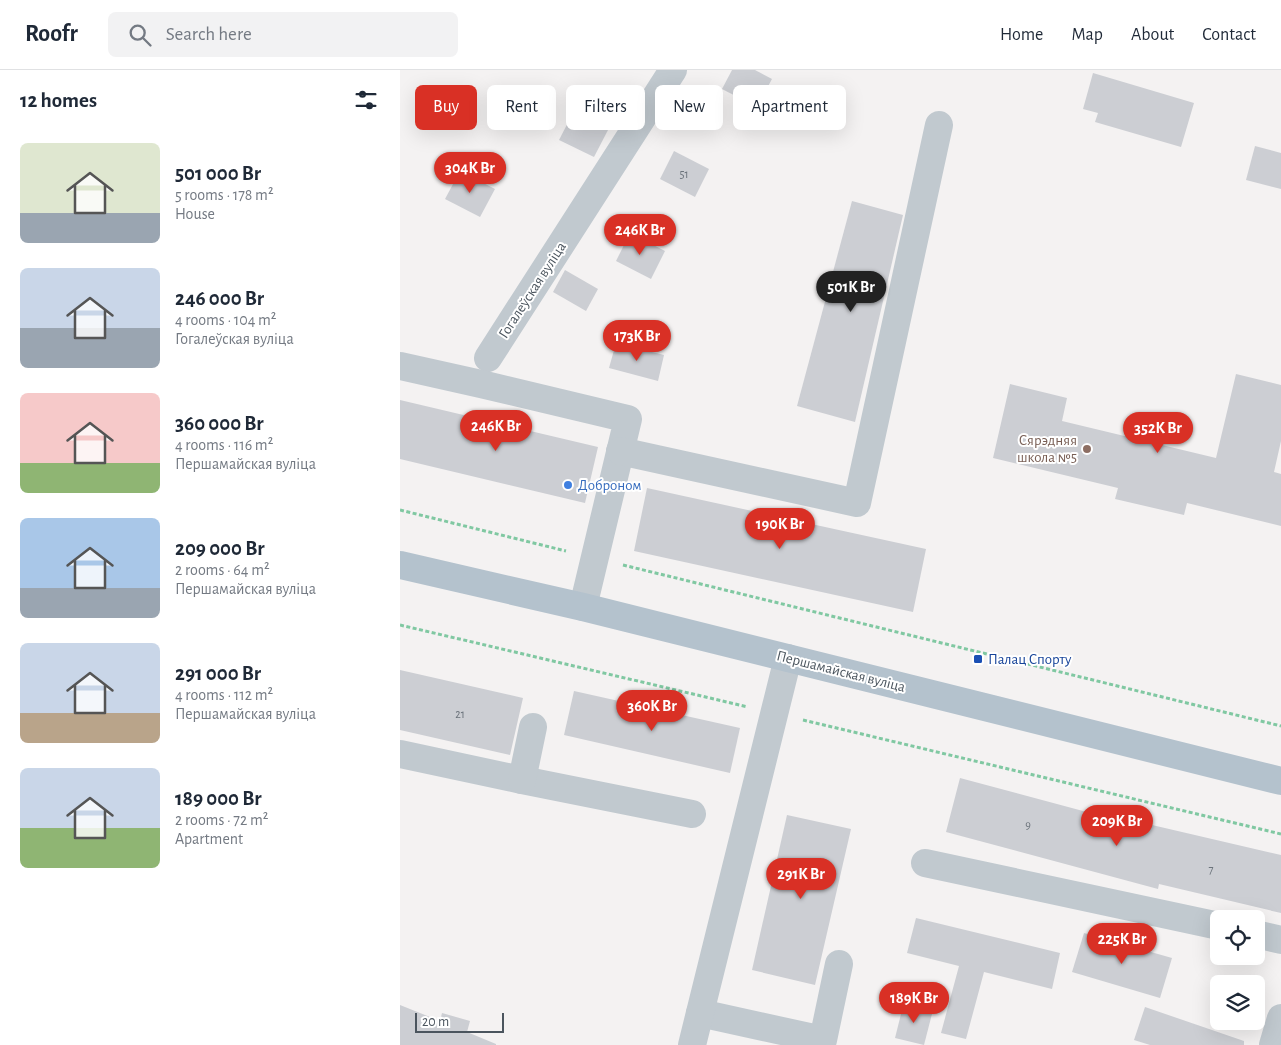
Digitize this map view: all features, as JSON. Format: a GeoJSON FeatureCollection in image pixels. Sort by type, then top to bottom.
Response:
{"type":"FeatureCollection","features":[{"type":"Feature","properties":{"kind":"main road","name":"Першамайская вуліца"},"geometry":{"type":"LineString","coordinates":[[400,565],[583,607],[1281,781]]}},
{"type":"Feature","properties":{"kind":"street","name":"Гогалеўская вуліца"},"geometry":{"type":"LineString","coordinates":[[488,358],[672,70]]}},
{"type":"Feature","properties":{"kind":"street"},"geometry":{"type":"LineString","coordinates":[[620,451],[857,503],[939,125]]}},
{"type":"Feature","properties":{"kind":"street"},"geometry":{"type":"LineString","coordinates":[[400,366],[628,419],[583,607]]}},
{"type":"Feature","properties":{"kind":"street"},"geometry":{"type":"LineString","coordinates":[[692,1045],[788,658]]}},
{"type":"Feature","properties":{"kind":"street"},"geometry":{"type":"LineString","coordinates":[[522,780],[533,727]]}},
{"type":"Feature","properties":{"kind":"street"},"geometry":{"type":"LineString","coordinates":[[400,754],[692,814]]}},
{"type":"Feature","properties":{"kind":"street"},"geometry":{"type":"LineString","coordinates":[[925,862],[1210,924]]}},
{"type":"Feature","properties":{"kind":"street"},"geometry":{"type":"LineString","coordinates":[[1265,936],[1281,940]]}},
{"type":"Feature","properties":{"kind":"street"},"geometry":{"type":"LineString","coordinates":[[700,1013],[823,1040],[839,964]]}},
{"type":"Feature","properties":{"kind":"street"},"geometry":{"type":"LineString","coordinates":[[1273,1045],[1281,1018]]}},
{"type":"Feature","properties":{"kind":"path"},"geometry":{"type":"LineString","coordinates":[[400,510],[1281,726]]}},
{"type":"Feature","properties":{"kind":"path"},"geometry":{"type":"LineString","coordinates":[[400,625],[1280,834],[1281,828]]}},
{"type":"Feature","properties":{"kind":"building"},"geometry":{"type":"Polygon","coordinates":[[[732,70],[755,70],[772,79],[769,85],[733,85],[733,95],[723,90],[732,70]]]}},
{"type":"Feature","properties":{"kind":"building"},"geometry":{"type":"Polygon","coordinates":[[[1093,73],[1194,103],[1181,147],[1095,122],[1098,113],[1083,109],[1093,73]]]}},
{"type":"Feature","properties":{"kind":"building"},"geometry":{"type":"Polygon","coordinates":[[[566,126],[566,130],[608,130],[594,157],[559,140],[566,126]]]}},
{"type":"Feature","properties":{"kind":"building"},"geometry":{"type":"Polygon","coordinates":[[[1255,146],[1281,153],[1281,189],[1246,180],[1255,146]]]}},
{"type":"Feature","properties":{"kind":"building"},"geometry":{"type":"Polygon","coordinates":[[[674,151],[709,169],[695,197],[660,179],[674,151]]]}},
{"type":"Feature","properties":{"kind":"building"},"geometry":{"type":"Polygon","coordinates":[[[460,171],[495,189],[480,217],[445,199],[460,171]]]}},
{"type":"Feature","properties":{"kind":"building"},"geometry":{"type":"Polygon","coordinates":[[[852,201],[903,215],[855,422],[797,406],[852,201]]]}},
{"type":"Feature","properties":{"kind":"building"},"geometry":{"type":"Polygon","coordinates":[[[630,233],[665,251],[651,279],[616,261],[630,233]]]}},
{"type":"Feature","properties":{"kind":"building"},"geometry":{"type":"Polygon","coordinates":[[[565,270],[598,289],[586,311],[553,292],[565,270]]]}},
{"type":"Feature","properties":{"kind":"building"},"geometry":{"type":"Polygon","coordinates":[[[616,343],[664,355],[658,381],[609,368],[616,343]]]}},
{"type":"Feature","properties":{"kind":"building","name":"Сярэдняя школа №5"},"geometry":{"type":"Polygon","coordinates":[[[1236,374],[1281,385],[1281,441],[1274,472],[1281,474],[1281,526],[1187,503],[1184,515],[1115,499],[1118,488],[993,458],[1010,384],[1067,398],[1062,421],[1216,458],[1236,374]]]}},
{"type":"Feature","properties":{"kind":"building"},"geometry":{"type":"Polygon","coordinates":[[[400,400],[598,447],[585,503],[400,459],[400,400]]]}},
{"type":"Feature","properties":{"kind":"building"},"geometry":{"type":"Polygon","coordinates":[[[647,488],[926,549],[913,612],[634,551],[647,488]]]}},
{"type":"Feature","properties":{"kind":"building"},"geometry":{"type":"Polygon","coordinates":[[[400,670],[523,698],[510,755],[400,730],[400,670]]]}},
{"type":"Feature","properties":{"kind":"building"},"geometry":{"type":"Polygon","coordinates":[[[574,691],[740,728],[730,773],[564,735],[574,691]]]}},
{"type":"Feature","properties":{"kind":"building"},"geometry":{"type":"Polygon","coordinates":[[[960,778],[1150,829],[1152,825],[1281,855],[1281,913],[1159,884],[1158,889],[946,832],[960,778]]]}},
{"type":"Feature","properties":{"kind":"building"},"geometry":{"type":"Polygon","coordinates":[[[787,815],[851,829],[815,985],[752,970],[787,815]]]}},
{"type":"Feature","properties":{"kind":"building"},"geometry":{"type":"Polygon","coordinates":[[[916,918],[1060,953],[1052,989],[984,972],[966,1039],[941,1033],[959,966],[907,953],[916,918]]]}},
{"type":"Feature","properties":{"kind":"building"},"geometry":{"type":"Polygon","coordinates":[[[1084,933],[1172,958],[1160,998],[1072,972],[1084,933]]]}},
{"type":"Feature","properties":{"kind":"building"},"geometry":{"type":"Polygon","coordinates":[[[904,1002],[933,1010],[924,1045],[895,1038],[904,1002]]]}},
{"type":"Feature","properties":{"kind":"building"},"geometry":{"type":"Polygon","coordinates":[[[400,1005],[440,1021],[442,1013],[470,1021],[467,1032],[496,1045],[400,1045],[400,1005]]]}},
{"type":"Feature","properties":{"kind":"building"},"geometry":{"type":"Polygon","coordinates":[[[1145,1007],[1244,1041],[1244,1045],[1150,1045],[1134,1040],[1145,1007]]]}},
{"type":"Feature","properties":{"kind":"place","name":"Сярэдняя школа №5"},"geometry":{"type":"Point","coordinates":[1087,449]}},
{"type":"Feature","properties":{"kind":"place","name":"Доброном"},"geometry":{"type":"Point","coordinates":[568,485]}},
{"type":"Feature","properties":{"kind":"place","name":"Палац Спорту"},"geometry":{"type":"Point","coordinates":[978,659]}}]}
